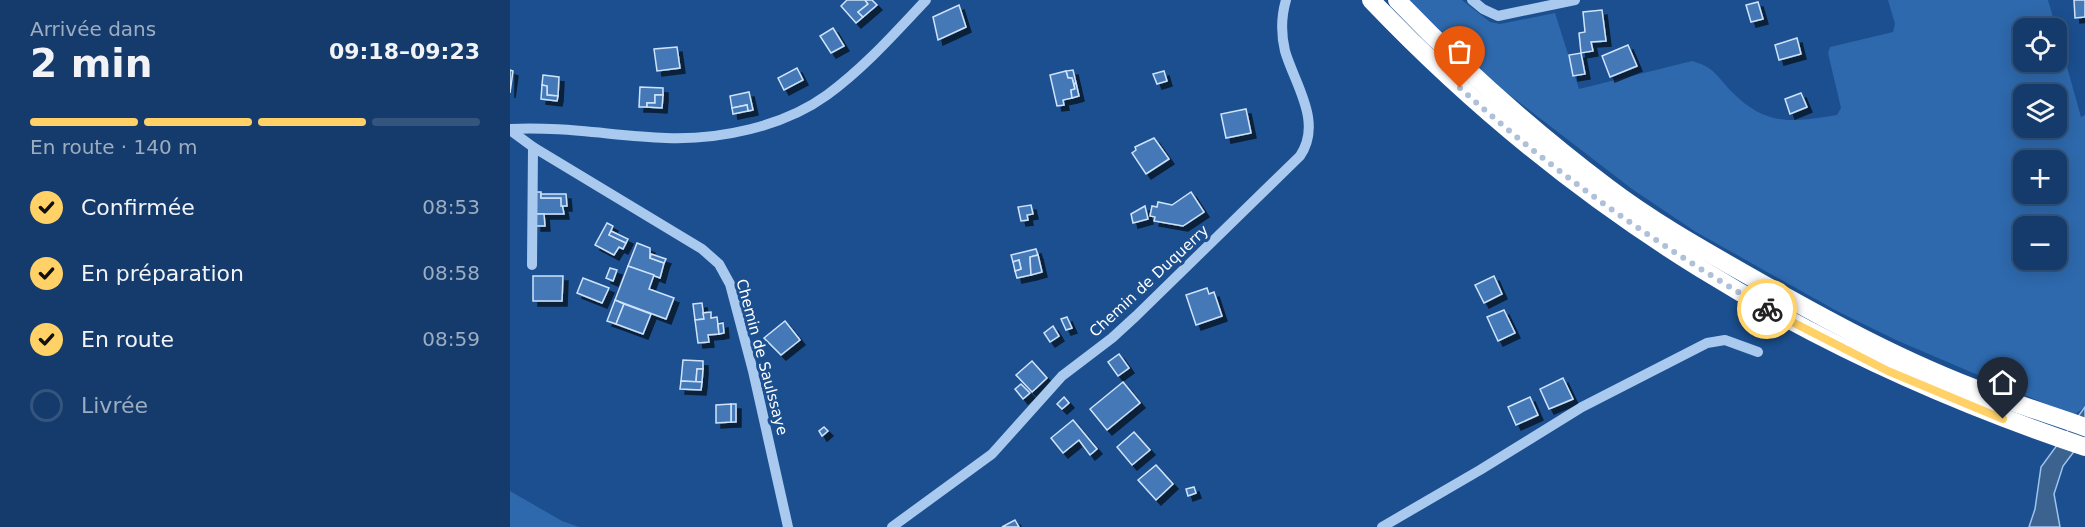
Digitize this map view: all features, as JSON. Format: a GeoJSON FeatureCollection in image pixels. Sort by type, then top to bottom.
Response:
{"type":"FeatureCollection","features":[{"type":"Feature","properties":{"kind":"highway"},"geometry":{"type":"LineString","coordinates":[[1371,0],[1427,58],[1510,133],[1597,201],[1690,264],[1781,316],[1888,371],[1982,411],[2085,447]]}},
{"type":"Feature","properties":{"kind":"highway"},"geometry":{"type":"LineString","coordinates":[[1397,0],[1442,47],[1520,118],[1609,188],[1699,247],[1795,302],[1900,355],[1989,394],[2085,427]]}},
{"type":"Feature","properties":{"kind":"street"},"geometry":{"type":"LineString","coordinates":[[510,130],[668,138],[734,133],[766,124],[826,96],[879,51],[927,0]]}},
{"type":"Feature","properties":{"kind":"street","name":"Chemin de Duquerry"},"geometry":{"type":"LineString","coordinates":[[892,527],[992,454],[1062,376],[1128,324],[1279,180],[1300,156],[1305,149],[1310,129],[1308,114],[1282,35],[1286,0]]}},
{"type":"Feature","properties":{"kind":"street"},"geometry":{"type":"LineString","coordinates":[[1472,0],[1483,9],[1498,16],[1575,0]]}},
{"type":"Feature","properties":{"kind":"street","name":"Chemin de Saulssaye"},"geometry":{"type":"LineString","coordinates":[[510,130],[533,147],[702,249],[719,264],[730,284],[788,527]]}},
{"type":"Feature","properties":{"kind":"street"},"geometry":{"type":"LineString","coordinates":[[532,265],[533,147]]}},
{"type":"Feature","properties":{"kind":"street"},"geometry":{"type":"LineString","coordinates":[[1382,527],[1582,407],[1707,343],[1725,340],[1758,352]]}},
{"type":"Feature","properties":{"kind":"shaded area"},"geometry":{"type":"Polygon","coordinates":[[[1409,0],[1462,0],[1490,22],[1500,24],[1555,13],[1579,89],[1692,61],[1711,69],[1732,92],[1757,111],[1769,117],[1793,120],[1837,115],[1841,108],[1828,53],[1830,47],[1893,32],[1895,24],[1888,0],[2048,0],[2053,18],[2013,18],[2013,72],[2067,72],[2067,67],[2081,117],[2085,115],[2085,407],[2074,415],[1896,340],[1835,310],[1696,232],[1632,189],[1477,70],[1409,0]]]}},
{"type":"Feature","properties":{"kind":"shaded area"},"geometry":{"type":"Polygon","coordinates":[[[2085,407],[2085,437],[2063,466],[2054,494],[2060,527],[2029,527],[2035,509],[2041,467],[2085,407]]]}},
{"type":"Feature","properties":{"kind":"shaded area"},"geometry":{"type":"Polygon","coordinates":[[[510,491],[562,521],[579,527],[510,527],[510,491]]]}},
{"type":"Feature","properties":{"kind":"building"},"geometry":{"type":"Polygon","coordinates":[[[847,0],[865,0],[868,4],[858,12],[863,17],[856,23],[841,6],[847,0]]]}},
{"type":"Feature","properties":{"kind":"building"},"geometry":{"type":"Polygon","coordinates":[[[865,0],[872,0],[877,5],[863,17],[858,12],[868,4],[865,0]]]}},
{"type":"Feature","properties":{"kind":"building"},"geometry":{"type":"Polygon","coordinates":[[[2074,0],[2085,0],[2085,17],[2075,18],[2074,0]]]}},
{"type":"Feature","properties":{"kind":"building"},"geometry":{"type":"Polygon","coordinates":[[[1758,2],[1763,19],[1751,22],[1746,5],[1758,2]]]}},
{"type":"Feature","properties":{"kind":"building"},"geometry":{"type":"Polygon","coordinates":[[[959,5],[966,27],[938,40],[933,17],[959,5]]]}},
{"type":"Feature","properties":{"kind":"building"},"geometry":{"type":"Polygon","coordinates":[[[1602,10],[1606,41],[1591,42],[1593,51],[1581,53],[1579,33],[1585,32],[1583,12],[1602,10]]]}},
{"type":"Feature","properties":{"kind":"building"},"geometry":{"type":"Polygon","coordinates":[[[833,28],[844,46],[831,53],[820,36],[833,28]]]}},
{"type":"Feature","properties":{"kind":"building"},"geometry":{"type":"Polygon","coordinates":[[[1797,38],[1801,54],[1779,60],[1775,45],[1797,38]]]}},
{"type":"Feature","properties":{"kind":"building"},"geometry":{"type":"Polygon","coordinates":[[[1628,45],[1637,66],[1610,77],[1602,56],[1628,45]]]}},
{"type":"Feature","properties":{"kind":"building"},"geometry":{"type":"Polygon","coordinates":[[[677,47],[680,68],[657,71],[654,49],[677,47]]]}},
{"type":"Feature","properties":{"kind":"building"},"geometry":{"type":"Polygon","coordinates":[[[1581,53],[1585,74],[1573,76],[1569,55],[1581,53]]]}},
{"type":"Feature","properties":{"kind":"building"},"geometry":{"type":"Polygon","coordinates":[[[797,68],[803,80],[784,90],[778,78],[797,68]]]}},
{"type":"Feature","properties":{"kind":"building"},"geometry":{"type":"Polygon","coordinates":[[[510,70],[513,71],[510,93],[510,70]]]}},
{"type":"Feature","properties":{"kind":"building"},"geometry":{"type":"Polygon","coordinates":[[[1073,70],[1076,83],[1074,84],[1072,78],[1068,78],[1066,71],[1073,70]]]}},
{"type":"Feature","properties":{"kind":"building"},"geometry":{"type":"Polygon","coordinates":[[[1066,71],[1068,78],[1072,78],[1075,89],[1071,90],[1072,98],[1063,100],[1064,105],[1057,106],[1050,75],[1066,71]]]}},
{"type":"Feature","properties":{"kind":"building"},"geometry":{"type":"Polygon","coordinates":[[[1164,71],[1167,81],[1157,84],[1153,74],[1164,71]]]}},
{"type":"Feature","properties":{"kind":"building"},"geometry":{"type":"Polygon","coordinates":[[[543,75],[559,77],[558,96],[547,95],[547,86],[542,85],[543,75]]]}},
{"type":"Feature","properties":{"kind":"building"},"geometry":{"type":"Polygon","coordinates":[[[1076,83],[1079,96],[1072,98],[1071,90],[1075,89],[1074,84],[1076,83]]]}},
{"type":"Feature","properties":{"kind":"building"},"geometry":{"type":"Polygon","coordinates":[[[542,85],[547,86],[547,95],[558,96],[557,101],[541,99],[542,85]]]}},
{"type":"Feature","properties":{"kind":"building"},"geometry":{"type":"Polygon","coordinates":[[[640,87],[663,88],[663,95],[655,95],[655,103],[647,103],[647,107],[639,107],[640,87]]]}},
{"type":"Feature","properties":{"kind":"building"},"geometry":{"type":"Polygon","coordinates":[[[749,92],[753,110],[748,111],[747,105],[732,108],[730,96],[749,92]]]}},
{"type":"Feature","properties":{"kind":"building"},"geometry":{"type":"Polygon","coordinates":[[[1801,93],[1807,107],[1790,114],[1785,99],[1801,93]]]}},
{"type":"Feature","properties":{"kind":"building"},"geometry":{"type":"Polygon","coordinates":[[[655,95],[663,95],[662,108],[647,107],[647,103],[655,103],[655,95]]]}},
{"type":"Feature","properties":{"kind":"building"},"geometry":{"type":"Polygon","coordinates":[[[747,105],[748,111],[733,114],[732,108],[747,105]]]}},
{"type":"Feature","properties":{"kind":"building"},"geometry":{"type":"Polygon","coordinates":[[[1246,109],[1251,133],[1226,138],[1221,114],[1246,109]]]}},
{"type":"Feature","properties":{"kind":"building"},"geometry":{"type":"Polygon","coordinates":[[[1154,138],[1169,159],[1146,174],[1132,153],[1136,150],[1135,147],[1154,138]]]}},
{"type":"Feature","properties":{"kind":"building"},"geometry":{"type":"Polygon","coordinates":[[[535,192],[541,192],[541,198],[561,198],[564,214],[536,214],[535,192]]]}},
{"type":"Feature","properties":{"kind":"building"},"geometry":{"type":"Polygon","coordinates":[[[1191,192],[1204,212],[1183,226],[1154,221],[1155,217],[1150,216],[1152,206],[1157,207],[1158,202],[1172,205],[1191,192]]]}},
{"type":"Feature","properties":{"kind":"building"},"geometry":{"type":"Polygon","coordinates":[[[541,194],[566,194],[567,206],[561,206],[561,198],[541,198],[541,194]]]}},
{"type":"Feature","properties":{"kind":"building"},"geometry":{"type":"Polygon","coordinates":[[[1031,205],[1033,214],[1027,215],[1028,220],[1021,221],[1018,207],[1031,205]]]}},
{"type":"Feature","properties":{"kind":"building"},"geometry":{"type":"Polygon","coordinates":[[[1145,206],[1148,219],[1133,223],[1131,214],[1145,206]]]}},
{"type":"Feature","properties":{"kind":"building"},"geometry":{"type":"Polygon","coordinates":[[[536,214],[544,214],[545,226],[536,226],[536,214]]]}},
{"type":"Feature","properties":{"kind":"building"},"geometry":{"type":"Polygon","coordinates":[[[607,223],[613,226],[609,235],[626,243],[623,249],[619,247],[614,255],[595,245],[607,223]]]}},
{"type":"Feature","properties":{"kind":"building"},"geometry":{"type":"Polygon","coordinates":[[[611,231],[628,239],[626,243],[609,235],[611,231]]]}},
{"type":"Feature","properties":{"kind":"building"},"geometry":{"type":"Polygon","coordinates":[[[637,243],[650,248],[650,258],[664,263],[660,278],[628,266],[637,243]]]}},
{"type":"Feature","properties":{"kind":"building"},"geometry":{"type":"Polygon","coordinates":[[[1036,249],[1038,255],[1030,257],[1031,275],[1017,278],[1015,271],[1021,269],[1019,260],[1013,262],[1011,255],[1036,249]]]}},
{"type":"Feature","properties":{"kind":"building"},"geometry":{"type":"Polygon","coordinates":[[[651,254],[666,259],[664,263],[650,258],[651,254]]]}},
{"type":"Feature","properties":{"kind":"building"},"geometry":{"type":"Polygon","coordinates":[[[1038,255],[1042,272],[1031,275],[1030,257],[1038,255]]]}},
{"type":"Feature","properties":{"kind":"building"},"geometry":{"type":"Polygon","coordinates":[[[1019,260],[1021,269],[1015,271],[1013,262],[1019,260]]]}},
{"type":"Feature","properties":{"kind":"building"},"geometry":{"type":"Polygon","coordinates":[[[628,266],[654,275],[649,289],[674,298],[666,319],[615,300],[628,266]]]}},
{"type":"Feature","properties":{"kind":"building"},"geometry":{"type":"Polygon","coordinates":[[[610,268],[617,270],[613,281],[606,278],[610,268]]]}},
{"type":"Feature","properties":{"kind":"building"},"geometry":{"type":"Polygon","coordinates":[[[533,276],[563,276],[562,301],[533,301],[533,276]]]}},
{"type":"Feature","properties":{"kind":"building"},"geometry":{"type":"Polygon","coordinates":[[[1494,276],[1502,294],[1484,303],[1475,285],[1494,276]]]}},
{"type":"Feature","properties":{"kind":"building"},"geometry":{"type":"Polygon","coordinates":[[[583,278],[609,288],[602,303],[577,293],[583,278]]]}},
{"type":"Feature","properties":{"kind":"building"},"geometry":{"type":"Polygon","coordinates":[[[1207,288],[1209,294],[1214,292],[1222,316],[1196,325],[1186,295],[1207,288]]]}},
{"type":"Feature","properties":{"kind":"building"},"geometry":{"type":"Polygon","coordinates":[[[615,300],[624,304],[616,324],[607,321],[615,300]]]}},
{"type":"Feature","properties":{"kind":"building"},"geometry":{"type":"Polygon","coordinates":[[[702,303],[704,319],[695,320],[693,304],[702,303]]]}},
{"type":"Feature","properties":{"kind":"building"},"geometry":{"type":"Polygon","coordinates":[[[624,304],[651,314],[643,334],[616,324],[624,304]]]}},
{"type":"Feature","properties":{"kind":"building"},"geometry":{"type":"Polygon","coordinates":[[[1504,310],[1515,333],[1498,341],[1487,317],[1504,310]]]}},
{"type":"Feature","properties":{"kind":"building"},"geometry":{"type":"Polygon","coordinates":[[[711,312],[711,318],[717,317],[719,334],[708,335],[709,342],[698,343],[695,320],[704,319],[703,313],[711,312]]]}},
{"type":"Feature","properties":{"kind":"building"},"geometry":{"type":"Polygon","coordinates":[[[1067,317],[1072,328],[1066,330],[1061,319],[1067,317]]]}},
{"type":"Feature","properties":{"kind":"building"},"geometry":{"type":"Polygon","coordinates":[[[785,321],[800,340],[781,355],[764,338],[785,321]]]}},
{"type":"Feature","properties":{"kind":"building"},"geometry":{"type":"Polygon","coordinates":[[[723,323],[724,333],[719,334],[718,324],[723,323]]]}},
{"type":"Feature","properties":{"kind":"building"},"geometry":{"type":"Polygon","coordinates":[[[1053,326],[1059,336],[1050,342],[1044,333],[1053,326]]]}},
{"type":"Feature","properties":{"kind":"building"},"geometry":{"type":"Polygon","coordinates":[[[1119,354],[1129,368],[1118,376],[1108,362],[1119,354]]]}},
{"type":"Feature","properties":{"kind":"building"},"geometry":{"type":"Polygon","coordinates":[[[683,360],[703,361],[703,369],[697,369],[696,382],[681,381],[683,360]]]}},
{"type":"Feature","properties":{"kind":"building"},"geometry":{"type":"Polygon","coordinates":[[[1032,361],[1047,378],[1032,392],[1016,375],[1032,361]]]}},
{"type":"Feature","properties":{"kind":"building"},"geometry":{"type":"Polygon","coordinates":[[[697,369],[703,369],[702,382],[696,382],[697,369]]]}},
{"type":"Feature","properties":{"kind":"building"},"geometry":{"type":"Polygon","coordinates":[[[1563,378],[1573,399],[1549,409],[1540,389],[1563,378]]]}},
{"type":"Feature","properties":{"kind":"building"},"geometry":{"type":"Polygon","coordinates":[[[681,381],[702,382],[701,390],[680,389],[681,381]]]}},
{"type":"Feature","properties":{"kind":"building"},"geometry":{"type":"Polygon","coordinates":[[[1123,382],[1140,403],[1107,430],[1090,409],[1123,382]]]}},
{"type":"Feature","properties":{"kind":"building"},"geometry":{"type":"Polygon","coordinates":[[[1021,384],[1030,393],[1023,399],[1015,389],[1021,384]]]}},
{"type":"Feature","properties":{"kind":"building"},"geometry":{"type":"Polygon","coordinates":[[[1064,397],[1069,403],[1062,409],[1057,404],[1064,397]]]}},
{"type":"Feature","properties":{"kind":"building"},"geometry":{"type":"Polygon","coordinates":[[[1530,397],[1538,415],[1516,425],[1508,407],[1530,397]]]}},
{"type":"Feature","properties":{"kind":"building"},"geometry":{"type":"Polygon","coordinates":[[[731,404],[736,404],[736,422],[731,422],[731,404]]]}},
{"type":"Feature","properties":{"kind":"building"},"geometry":{"type":"Polygon","coordinates":[[[731,404],[731,422],[716,423],[716,405],[731,404]]]}},
{"type":"Feature","properties":{"kind":"building"},"geometry":{"type":"Polygon","coordinates":[[[1073,420],[1097,449],[1090,455],[1079,440],[1063,453],[1051,438],[1073,420]]]}},
{"type":"Feature","properties":{"kind":"building"},"geometry":{"type":"Polygon","coordinates":[[[824,427],[828,431],[822,436],[819,431],[824,427]]]}},
{"type":"Feature","properties":{"kind":"building"},"geometry":{"type":"Polygon","coordinates":[[[1134,432],[1150,450],[1132,465],[1117,447],[1134,432]]]}},
{"type":"Feature","properties":{"kind":"building"},"geometry":{"type":"Polygon","coordinates":[[[1156,465],[1173,484],[1156,500],[1138,480],[1156,465]]]}},
{"type":"Feature","properties":{"kind":"building"},"geometry":{"type":"Polygon","coordinates":[[[1194,487],[1196,493],[1188,496],[1186,489],[1194,487]]]}},
{"type":"Feature","properties":{"kind":"building"},"geometry":{"type":"Polygon","coordinates":[[[1015,520],[1019,527],[1002,527],[1015,520]]]}},
{"type":"Feature","properties":{"kind":"way so far"},"geometry":{"type":"LineString","coordinates":[[1460,88],[1510,133],[1597,201],[1690,264],[1767,309]]}},
{"type":"Feature","properties":{"kind":"route"},"geometry":{"type":"LineString","coordinates":[[1767,309],[1888,371],[2003,419]]}}]}
